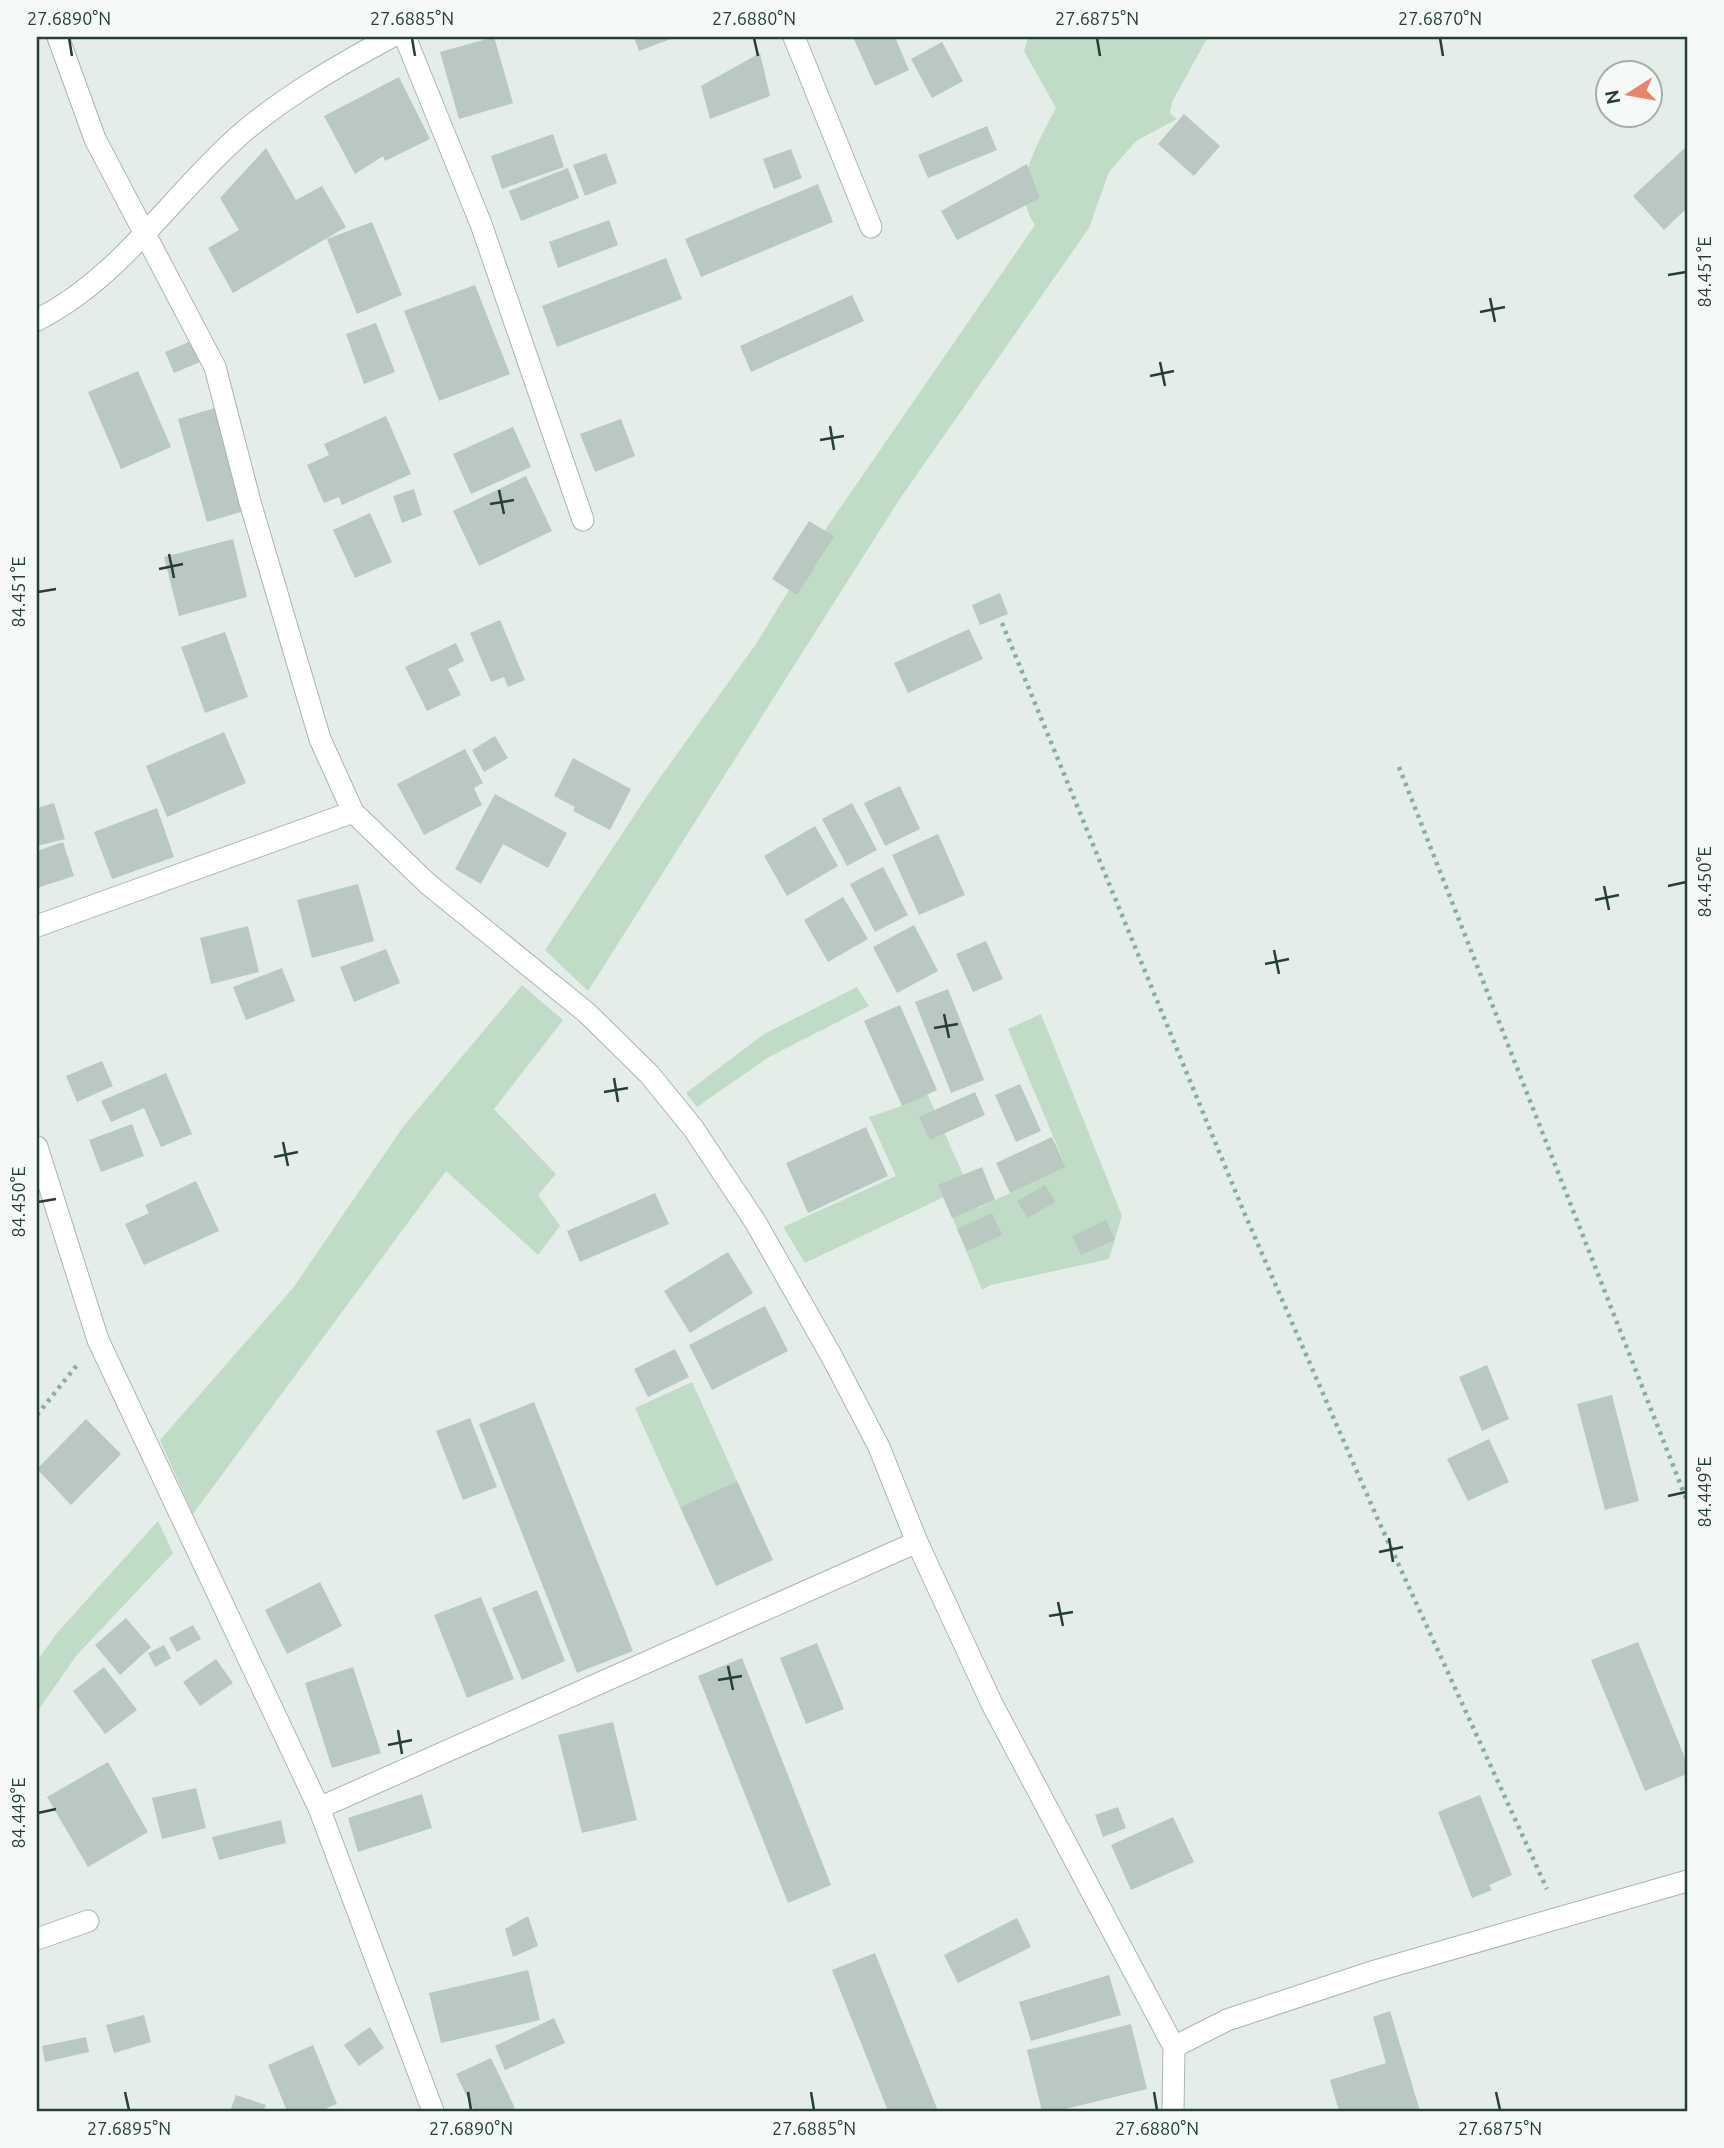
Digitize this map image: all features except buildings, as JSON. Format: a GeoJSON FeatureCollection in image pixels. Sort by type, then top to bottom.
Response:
{"type":"FeatureCollection","features":[{"type":"Feature","properties":{"kind":"street"},"geometry":{"type":"LineString","coordinates":[[58,37],[95,139],[144,237],[215,367],[250,502],[320,739],[353,812],[428,884],[587,1013],[649,1074],[693,1128],[756,1223],[832,1357],[879,1447],[917,1542],[992,1704],[1174,2047],[1173,2111]]}},
{"type":"Feature","properties":{"kind":"street"},"geometry":{"type":"LineString","coordinates":[[37,320],[58,309],[144,237],[242,133],[332,69],[390,37]]}},
{"type":"Feature","properties":{"kind":"street"},"geometry":{"type":"LineString","coordinates":[[405,37],[481,224],[583,520]]}},
{"type":"Feature","properties":{"kind":"street"},"geometry":{"type":"LineString","coordinates":[[794,37],[871,226]]}},
{"type":"Feature","properties":{"kind":"street"},"geometry":{"type":"LineString","coordinates":[[37,926],[353,812]]}},
{"type":"Feature","properties":{"kind":"street"},"geometry":{"type":"LineString","coordinates":[[37,1147],[98,1340],[319,1808],[433,2111]]}},
{"type":"Feature","properties":{"kind":"street"},"geometry":{"type":"LineString","coordinates":[[319,1808],[917,1542]]}},
{"type":"Feature","properties":{"kind":"street"},"geometry":{"type":"LineString","coordinates":[[1174,2047],[1227,2020],[1338,1983],[1687,1881]]}},
{"type":"Feature","properties":{"kind":"street"},"geometry":{"type":"LineString","coordinates":[[37,1938],[89,1921]]}},
{"type":"Feature","properties":{"kind":"path"},"geometry":{"type":"LineString","coordinates":[[1002,623],[1242,1210],[1375,1513],[1561,1919]]}},
{"type":"Feature","properties":{"kind":"path"},"geometry":{"type":"LineString","coordinates":[[1399,767],[1687,1501]]}},
{"type":"Feature","properties":{"kind":"path"},"geometry":{"type":"LineString","coordinates":[[37,1415],[98,1340]]}},
{"type":"Feature","properties":{"kind":"green space"},"geometry":{"type":"Polygon","coordinates":[[[1028,37],[1208,37],[1172,102],[1170,113],[1177,119],[1136,141],[1109,172],[1089,228],[899,500],[588,991],[545,950],[649,793],[758,641],[827,527],[1035,225],[1028,211],[1025,181],[1035,151],[1056,108],[1024,51],[1028,37]]]}},
{"type":"Feature","properties":{"kind":"green space"},"geometry":{"type":"Polygon","coordinates":[[[522,985],[563,1020],[494,1109],[556,1174],[538,1195],[560,1226],[538,1255],[446,1171],[193,1514],[160,1440],[293,1288],[403,1127],[522,985]]]}},
{"type":"Feature","properties":{"kind":"green space"},"geometry":{"type":"Polygon","coordinates":[[[857,987],[869,1006],[769,1057],[697,1107],[686,1093],[764,1034],[857,987]]]}},
{"type":"Feature","properties":{"kind":"green space"},"geometry":{"type":"Polygon","coordinates":[[[1041,1014],[1122,1216],[1109,1259],[991,1285],[982,1290],[944,1197],[805,1263],[783,1227],[896,1176],[869,1117],[901,1106],[925,1089],[978,1208],[1066,1167],[1008,1029],[1041,1014]]]}},
{"type":"Feature","properties":{"kind":"green space"},"geometry":{"type":"Polygon","coordinates":[[[692,1382],[737,1481],[680,1507],[635,1408],[692,1382]]]}},
{"type":"Feature","properties":{"kind":"green space"},"geometry":{"type":"Polygon","coordinates":[[[158,1521],[173,1553],[76,1656],[37,1712],[37,1661],[57,1633],[158,1521]]]}}]}
